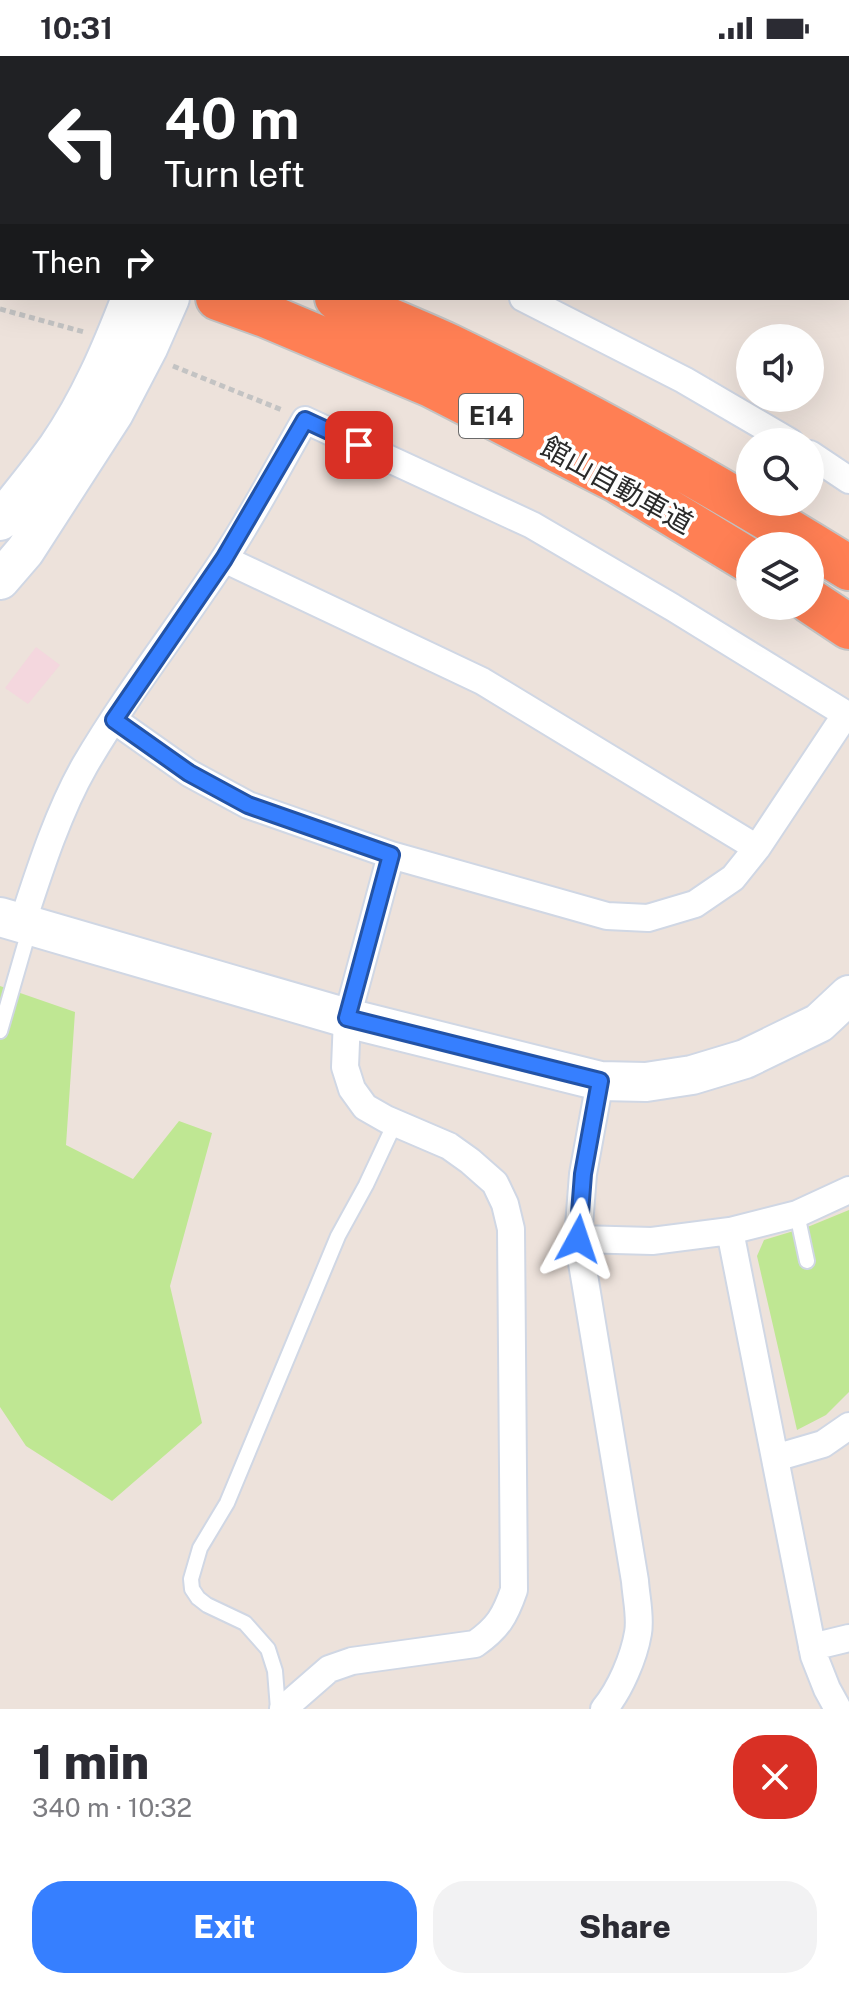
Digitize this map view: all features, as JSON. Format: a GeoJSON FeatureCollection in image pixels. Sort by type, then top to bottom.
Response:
{"type":"FeatureCollection","features":[{"type":"Feature","properties":{"kind":"highway","name":"館山自動車道"},"geometry":{"type":"LineString","coordinates":[[224,300],[431,385],[618,481],[736,553]]}},
{"type":"Feature","properties":{"kind":"highway","name":"館山自動車道"},"geometry":{"type":"LineString","coordinates":[[342,300],[448,346],[640,444],[849,568]]}},
{"type":"Feature","properties":{"kind":"highway"},"geometry":{"type":"LineString","coordinates":[[824,610],[849,627]]}},
{"type":"Feature","properties":{"kind":"street"},"geometry":{"type":"LineString","coordinates":[[0,580],[25,551],[114,413],[130,345],[131,300]]}},
{"type":"Feature","properties":{"kind":"street"},"geometry":{"type":"LineString","coordinates":[[0,521],[58,446],[87,399],[168,300]]}},
{"type":"Feature","properties":{"kind":"street"},"geometry":{"type":"LineString","coordinates":[[527,300],[684,380],[766,428]]}},
{"type":"Feature","properties":{"kind":"street"},"geometry":{"type":"LineString","coordinates":[[114,720],[189,773],[248,805],[391,855],[607,916],[648,918],[695,904],[733,878],[848,715],[532,525],[305,420],[224,559],[114,720],[84,766],[17,923],[347,1018],[600,1081],[646,1082],[692,1075],[745,1059],[819,1023],[849,995]]}},
{"type":"Feature","properties":{"kind":"street"},"geometry":{"type":"LineString","coordinates":[[824,463],[849,480]]}},
{"type":"Feature","properties":{"kind":"street"},"geometry":{"type":"LineString","coordinates":[[224,559],[482,681],[757,848]]}},
{"type":"Feature","properties":{"kind":"street"},"geometry":{"type":"LineString","coordinates":[[281,1709],[329,1669],[352,1661],[475,1644],[491,1633],[506,1613],[514,1590],[511,1229],[505,1204],[495,1183],[449,1146],[365,1107],[352,1089],[345,1067],[347,1018],[391,855]]}},
{"type":"Feature","properties":{"kind":"street"},"geometry":{"type":"LineString","coordinates":[[600,1081],[583,1174],[578,1239],[635,1581],[639,1631],[625,1674],[604,1709]]}},
{"type":"Feature","properties":{"kind":"street"},"geometry":{"type":"LineString","coordinates":[[578,1239],[652,1241],[730,1231],[797,1214],[849,1190]]}},
{"type":"Feature","properties":{"kind":"street"},"geometry":{"type":"LineString","coordinates":[[730,1231],[814,1656],[838,1709]]}},
{"type":"Feature","properties":{"kind":"street"},"geometry":{"type":"LineString","coordinates":[[775,1458],[823,1444],[849,1426]]}},
{"type":"Feature","properties":{"kind":"street"},"geometry":{"type":"LineString","coordinates":[[812,1647],[849,1638]]}},
{"type":"Feature","properties":{"kind":"lane"},"geometry":{"type":"LineString","coordinates":[[0,1031],[17,923]]}},
{"type":"Feature","properties":{"kind":"lane"},"geometry":{"type":"LineString","coordinates":[[281,1709],[268,1649],[245,1623],[198,1598],[192,1589],[191,1579],[200,1548],[227,1503],[338,1236],[395,1123]]}},
{"type":"Feature","properties":{"kind":"lane"},"geometry":{"type":"LineString","coordinates":[[797,1214],[807,1261]]}},
{"type":"Feature","properties":{"kind":"path"},"geometry":{"type":"LineString","coordinates":[[0,309],[130,345],[305,420]]}},
{"type":"Feature","properties":{"kind":"shaded area"},"geometry":{"type":"Polygon","coordinates":[[[36,647],[60,665],[28,704],[5,688],[36,647]]]}},
{"type":"Feature","properties":{"kind":"green space"},"geometry":{"type":"Polygon","coordinates":[[[0,986],[75,1012],[66,1145],[133,1179],[179,1121],[212,1133],[170,1286],[202,1423],[112,1501],[26,1446],[0,1407],[0,986]]]}},
{"type":"Feature","properties":{"kind":"green space"},"geometry":{"type":"Polygon","coordinates":[[[849,1210],[849,1392],[826,1415],[797,1430],[757,1256],[764,1240],[849,1210]]]}},
{"type":"Feature","properties":{"kind":"route"},"geometry":{"type":"LineString","coordinates":[[359,445],[305,420],[224,559],[114,720],[189,773],[248,805],[391,855],[347,1018],[600,1081],[583,1174],[578,1239]]}}]}
